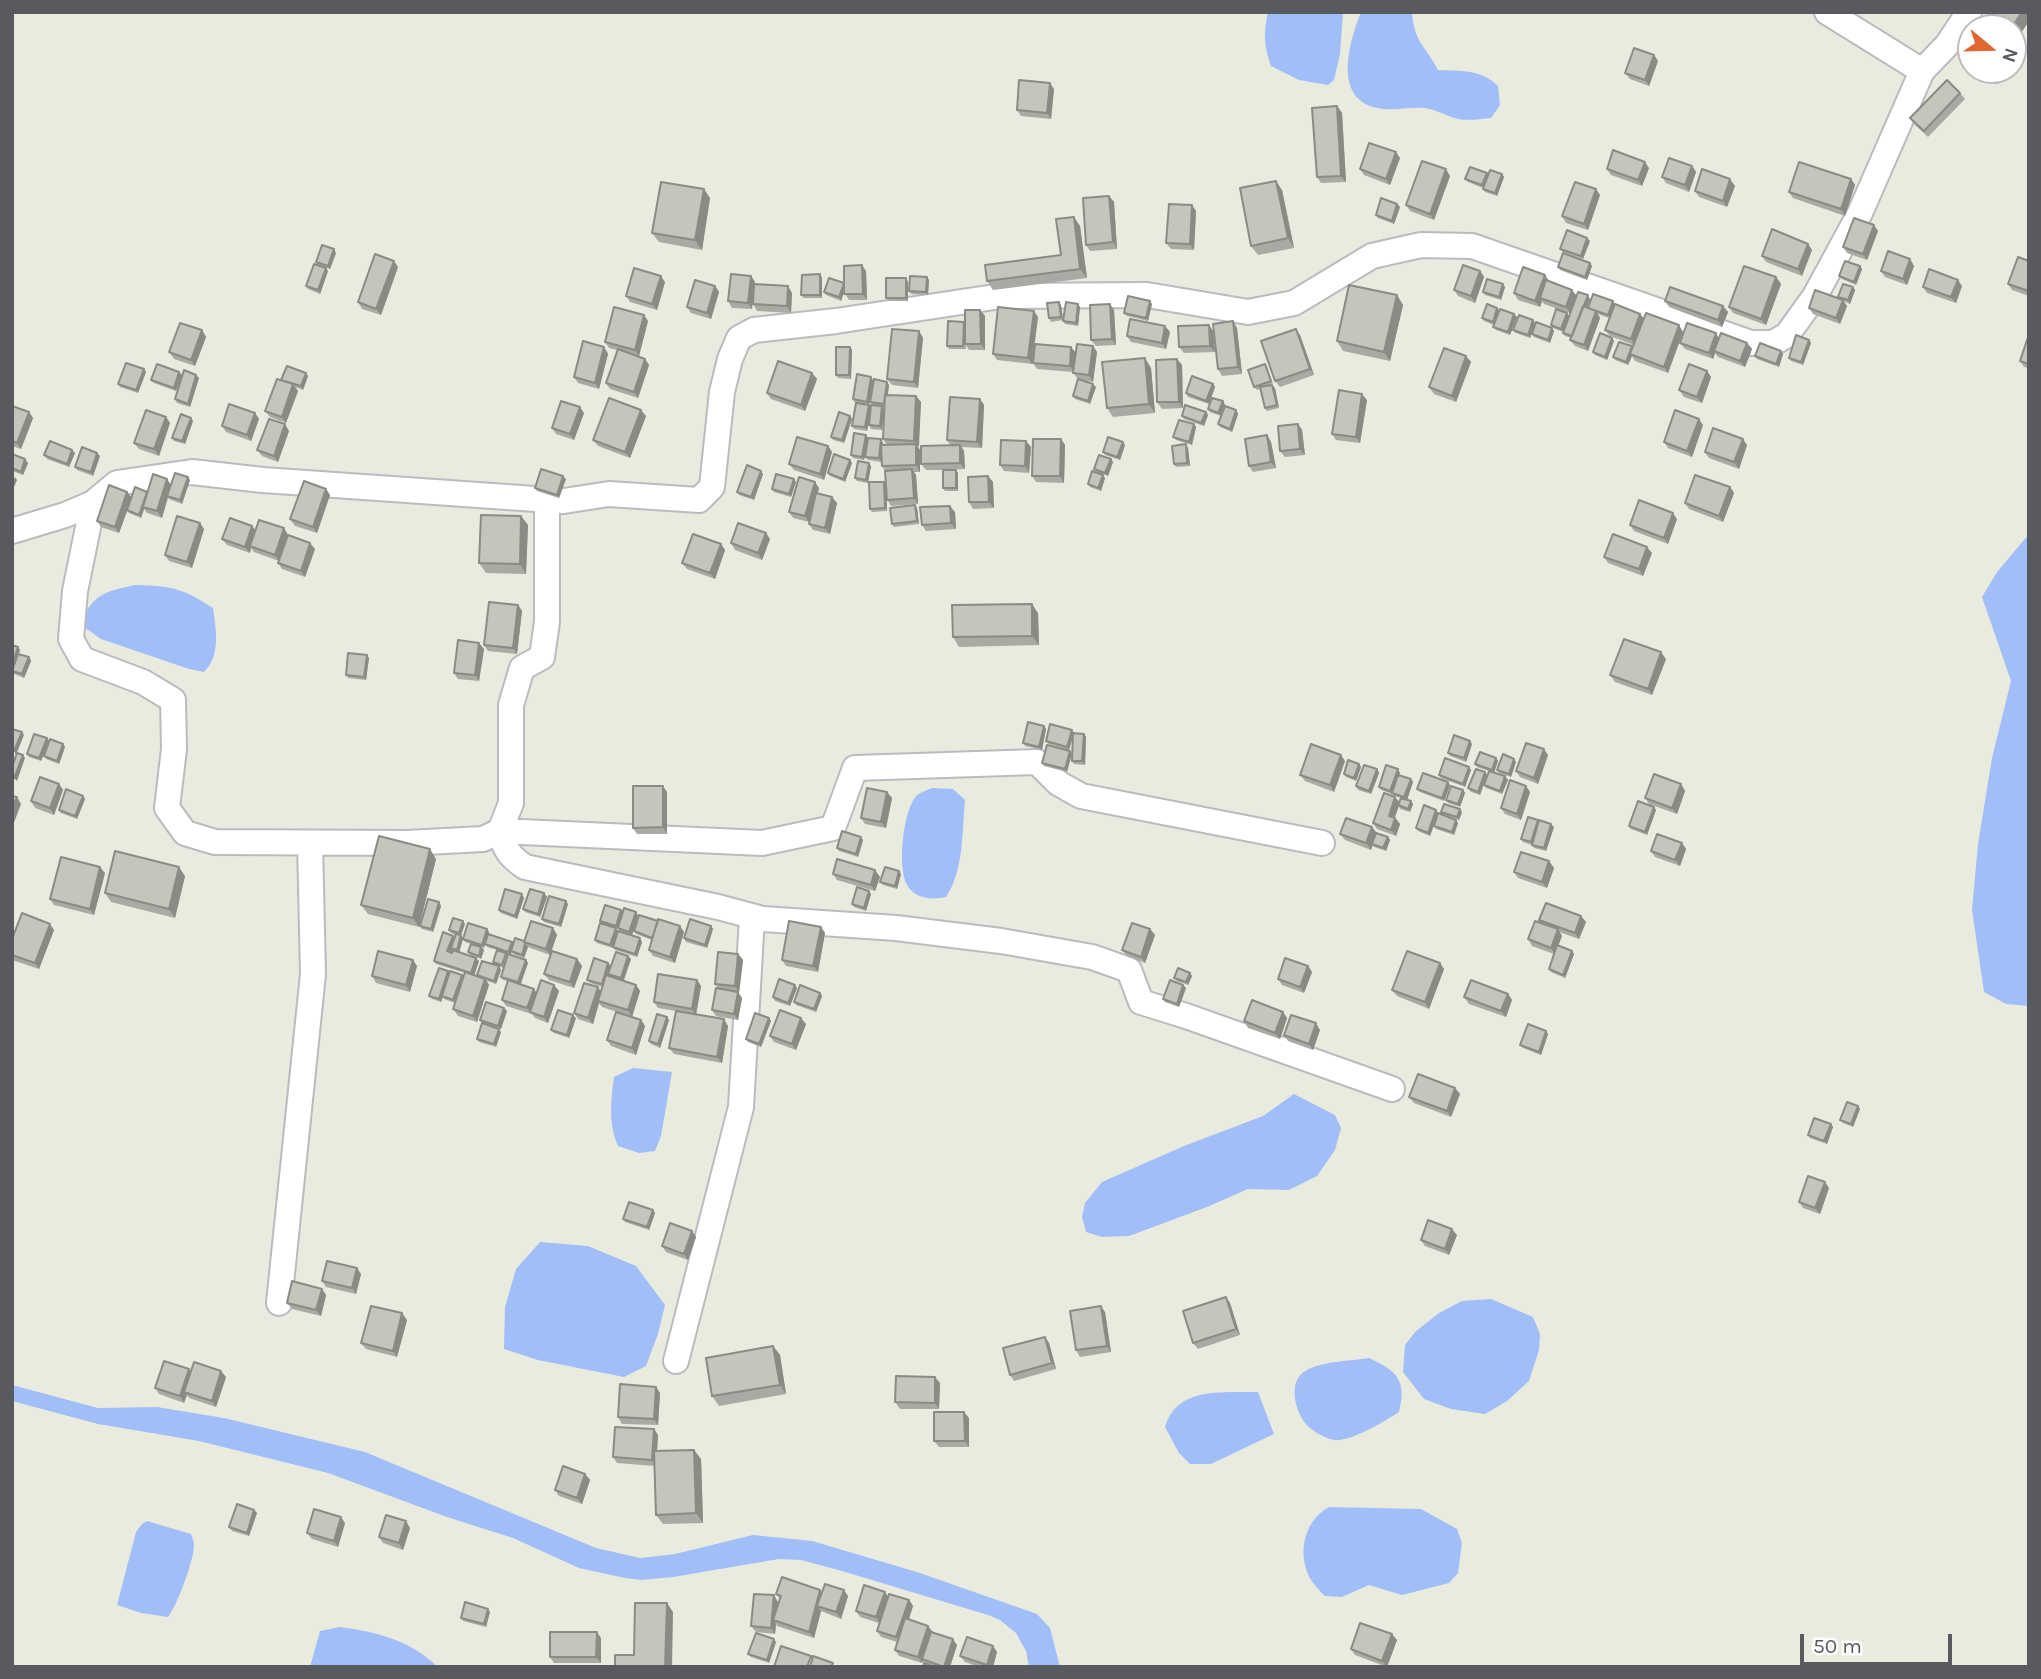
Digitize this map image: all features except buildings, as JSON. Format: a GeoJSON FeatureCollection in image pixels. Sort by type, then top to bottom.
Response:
{"type":"FeatureCollection","features":[{"type":"Feature","properties":{"kind":"street"},"geometry":{"type":"LineString","coordinates":[[1827,12],[1922,71]]}},
{"type":"Feature","properties":{"kind":"street"},"geometry":{"type":"LineString","coordinates":[[12,531],[65,515],[93,503],[117,483],[192,472],[263,480],[564,501],[609,494],[699,500],[712,487],[722,392],[730,359],[739,338],[754,330],[836,321],[1001,296],[1147,295],[1248,312],[1294,303],[1372,256],[1422,245],[1472,246],[1751,343],[1773,344],[1787,335],[1820,287],[1860,213],[1922,71],[1947,45],[1969,12]]}},
{"type":"Feature","properties":{"kind":"street"},"geometry":{"type":"LineString","coordinates":[[547,500],[547,622],[542,657],[522,668],[511,705],[511,803],[500,831],[503,846],[511,858],[525,867],[752,916],[896,928],[1001,941],[1091,957],[1129,971],[1141,1002],[1392,1089]]}},
{"type":"Feature","properties":{"kind":"street"},"geometry":{"type":"LineString","coordinates":[[93,503],[75,591],[71,639],[82,659],[143,682],[173,700],[174,749],[167,808],[185,833],[215,842],[310,844],[483,839],[500,831],[762,843],[833,828],[855,768],[1037,762],[1058,783],[1081,796],[1322,844]]}},
{"type":"Feature","properties":{"kind":"street"},"geometry":{"type":"LineString","coordinates":[[279,1303],[313,974],[310,844]]}},
{"type":"Feature","properties":{"kind":"street"},"geometry":{"type":"LineString","coordinates":[[676,1361],[741,1107],[752,916]]}},
{"type":"Feature","properties":{"kind":"water"},"geometry":{"type":"Polygon","coordinates":[[[1268,12],[1343,12],[1340,54],[1334,80],[1328,85],[1299,80],[1271,66],[1265,39],[1268,12]]]}},
{"type":"Feature","properties":{"kind":"water"},"geometry":{"type":"Polygon","coordinates":[[[1361,12],[1412,12],[1418,38],[1438,70],[1478,74],[1498,86],[1500,105],[1491,118],[1462,120],[1426,108],[1379,108],[1361,101],[1353,91],[1348,65],[1349,51],[1361,12]]]}},
{"type":"Feature","properties":{"kind":"water"},"geometry":{"type":"Polygon","coordinates":[[[2029,534],[2029,1006],[2006,1004],[1984,992],[1972,910],[1978,844],[1992,758],[2011,681],[1982,597],[1997,572],[2029,534]]]}},
{"type":"Feature","properties":{"kind":"water"},"geometry":{"type":"Polygon","coordinates":[[[136,585],[176,589],[213,608],[215,650],[204,672],[101,639],[80,624],[95,600],[116,589],[136,585]]]}},
{"type":"Feature","properties":{"kind":"water"},"geometry":{"type":"Polygon","coordinates":[[[932,788],[953,789],[965,800],[956,875],[946,897],[935,898],[919,896],[910,890],[902,865],[908,812],[917,795],[932,788]]]}},
{"type":"Feature","properties":{"kind":"water"},"geometry":{"type":"Polygon","coordinates":[[[633,1068],[672,1072],[661,1136],[655,1151],[639,1153],[618,1146],[615,1137],[611,1112],[614,1077],[633,1068]]]}},
{"type":"Feature","properties":{"kind":"water"},"geometry":{"type":"Polygon","coordinates":[[[1294,1094],[1335,1115],[1341,1128],[1335,1150],[1317,1176],[1289,1190],[1248,1189],[1129,1236],[1102,1237],[1086,1232],[1082,1217],[1085,1203],[1102,1182],[1184,1146],[1263,1116],[1294,1094]]]}},
{"type":"Feature","properties":{"kind":"water"},"geometry":{"type":"Polygon","coordinates":[[[540,1242],[588,1246],[636,1266],[665,1305],[646,1366],[624,1377],[538,1360],[504,1349],[505,1307],[516,1269],[540,1242]]]}},
{"type":"Feature","properties":{"kind":"water"},"geometry":{"type":"Polygon","coordinates":[[[1491,1299],[1533,1317],[1540,1334],[1539,1350],[1529,1381],[1507,1401],[1485,1414],[1451,1409],[1424,1399],[1403,1372],[1405,1345],[1415,1332],[1439,1313],[1462,1301],[1491,1299]]]}},
{"type":"Feature","properties":{"kind":"water"},"geometry":{"type":"Polygon","coordinates":[[[1369,1358],[1387,1367],[1398,1378],[1402,1392],[1399,1412],[1368,1430],[1341,1440],[1326,1437],[1309,1427],[1295,1401],[1295,1387],[1300,1375],[1320,1365],[1369,1358]]]}},
{"type":"Feature","properties":{"kind":"water"},"geometry":{"type":"Polygon","coordinates":[[[12,1385],[98,1408],[157,1407],[224,1418],[365,1452],[596,1548],[640,1558],[675,1554],[753,1535],[812,1541],[917,1572],[1037,1614],[1050,1628],[1060,1667],[1029,1667],[1026,1651],[1016,1633],[1000,1620],[842,1571],[801,1560],[779,1559],[641,1580],[579,1568],[513,1538],[328,1473],[199,1441],[98,1424],[12,1401],[12,1385]]]}},
{"type":"Feature","properties":{"kind":"water"},"geometry":{"type":"Polygon","coordinates":[[[1258,1392],[1274,1434],[1211,1464],[1190,1464],[1179,1453],[1165,1427],[1180,1404],[1203,1394],[1258,1392]]]}},
{"type":"Feature","properties":{"kind":"water"},"geometry":{"type":"Polygon","coordinates":[[[1329,1507],[1421,1509],[1457,1529],[1462,1543],[1458,1573],[1449,1583],[1402,1595],[1369,1585],[1342,1597],[1325,1596],[1308,1574],[1304,1546],[1314,1520],[1329,1507]]]}},
{"type":"Feature","properties":{"kind":"water"},"geometry":{"type":"Polygon","coordinates":[[[147,1521],[191,1534],[194,1542],[184,1582],[168,1617],[141,1613],[117,1605],[136,1532],[147,1521]]]}},
{"type":"Feature","properties":{"kind":"water"},"geometry":{"type":"Polygon","coordinates":[[[340,1627],[392,1639],[416,1650],[438,1667],[310,1667],[320,1631],[340,1627]]]}}]}
